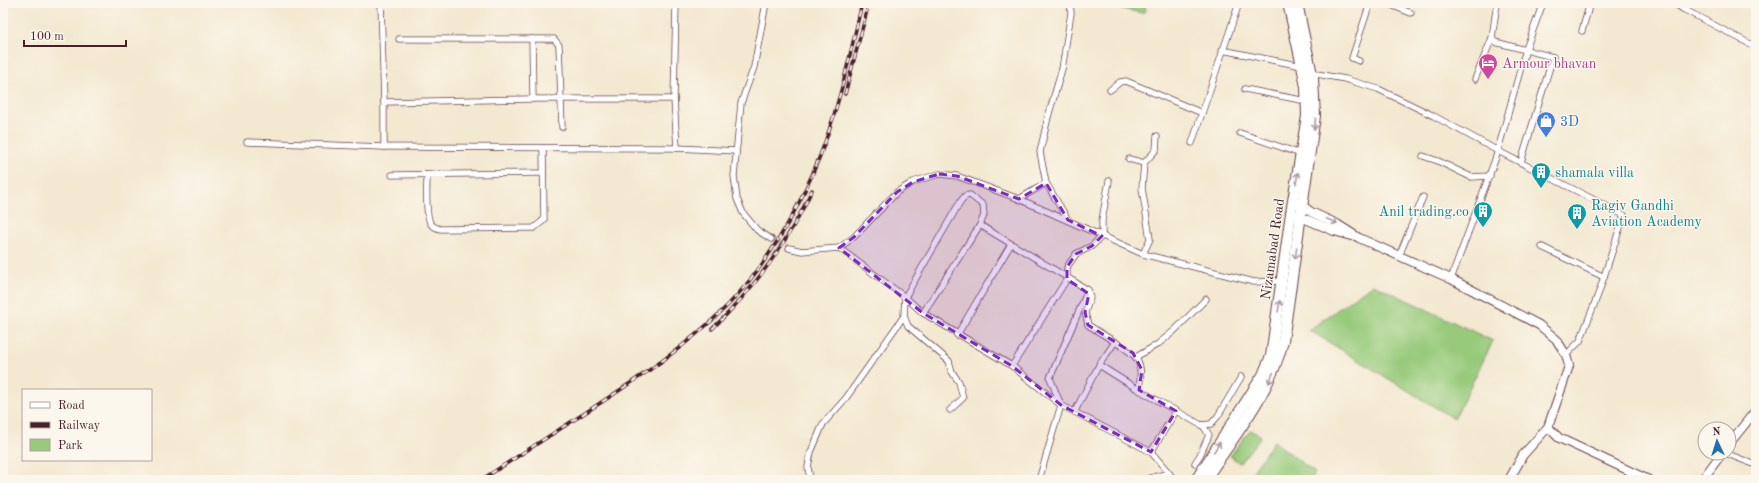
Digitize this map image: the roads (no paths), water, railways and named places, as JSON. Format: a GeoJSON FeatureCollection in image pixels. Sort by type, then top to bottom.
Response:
{"type":"FeatureCollection","features":[{"type":"Feature","properties":{"kind":"highway","name":"Nizamabad Road"},"geometry":{"type":"LineString","coordinates":[[1196,480],[1263,374],[1271,356],[1291,213],[1307,116],[1302,66],[1288,3]]}},
{"type":"Feature","properties":{"kind":"highway","name":"Nizamabad Road"},"geometry":{"type":"LineString","coordinates":[[1205,480],[1267,386],[1279,359],[1283,341],[1315,116],[1313,79],[1297,3]]}},
{"type":"Feature","properties":{"kind":"main road"},"geometry":{"type":"LineString","coordinates":[[1294,198],[1302,212]]}},
{"type":"Feature","properties":{"kind":"main road"},"geometry":{"type":"LineString","coordinates":[[1291,213],[1302,212],[1338,224],[1359,238],[1451,279],[1539,325],[1554,336],[1566,355],[1569,366],[1546,431],[1523,455],[1509,480]]}},
{"type":"Feature","properties":{"kind":"main road"},"geometry":{"type":"LineString","coordinates":[[1737,434],[1756,410]]}},
{"type":"Feature","properties":{"kind":"main road"},"geometry":{"type":"LineString","coordinates":[[1546,431],[1640,480]]}},
{"type":"Feature","properties":{"kind":"main road"},"geometry":{"type":"LineString","coordinates":[[1546,431],[1649,480]]}},
{"type":"Feature","properties":{"kind":"main road"},"geometry":{"type":"LineString","coordinates":[[1702,480],[1716,461]]}},
{"type":"Feature","properties":{"kind":"street"},"geometry":{"type":"LineString","coordinates":[[381,3],[384,147]]}},
{"type":"Feature","properties":{"kind":"street"},"geometry":{"type":"LineString","coordinates":[[676,3],[674,99],[677,148]]}},
{"type":"Feature","properties":{"kind":"street"},"geometry":{"type":"LineString","coordinates":[[766,3],[754,67],[741,103],[734,176],[737,199],[742,213],[757,230],[770,239]]}},
{"type":"Feature","properties":{"kind":"street"},"geometry":{"type":"LineString","coordinates":[[1068,220],[1046,183],[1040,152],[1048,116],[1062,69],[1071,13],[1070,3]]}},
{"type":"Feature","properties":{"kind":"street"},"geometry":{"type":"LineString","coordinates":[[1192,143],[1239,3]]}},
{"type":"Feature","properties":{"kind":"street"},"geometry":{"type":"LineString","coordinates":[[1359,61],[1352,58],[1370,3]]}},
{"type":"Feature","properties":{"kind":"street"},"geometry":{"type":"LineString","coordinates":[[1386,3],[1411,13]]}},
{"type":"Feature","properties":{"kind":"street"},"geometry":{"type":"LineString","coordinates":[[1475,79],[1492,38],[1497,3]]}},
{"type":"Feature","properties":{"kind":"street"},"geometry":{"type":"LineString","coordinates":[[1451,279],[1490,176],[1526,49],[1543,3]]}},
{"type":"Feature","properties":{"kind":"street"},"geometry":{"type":"LineString","coordinates":[[1582,31],[1590,3]]}},
{"type":"Feature","properties":{"kind":"street"},"geometry":{"type":"LineString","coordinates":[[1674,3],[1756,47]]}},
{"type":"Feature","properties":{"kind":"street"},"geometry":{"type":"LineString","coordinates":[[1683,9],[1686,3]]}},
{"type":"Feature","properties":{"kind":"street"},"geometry":{"type":"LineString","coordinates":[[1492,38],[1495,42],[1553,57],[1521,162]]}},
{"type":"Feature","properties":{"kind":"street"},"geometry":{"type":"LineString","coordinates":[[399,39],[554,39],[559,45],[562,126]]}},
{"type":"Feature","properties":{"kind":"street"},"geometry":{"type":"LineString","coordinates":[[532,39],[532,99]]}},
{"type":"Feature","properties":{"kind":"street"},"geometry":{"type":"LineString","coordinates":[[1222,50],[1302,66]]}},
{"type":"Feature","properties":{"kind":"street"},"geometry":{"type":"LineString","coordinates":[[1311,73],[1345,79],[1378,89],[1432,115],[1624,216],[1600,292],[1580,341],[1566,355]]}},
{"type":"Feature","properties":{"kind":"street"},"geometry":{"type":"LineString","coordinates":[[1110,90],[1120,82],[1126,80],[1202,113]]}},
{"type":"Feature","properties":{"kind":"street"},"geometry":{"type":"LineString","coordinates":[[1245,89],[1306,101]]}},
{"type":"Feature","properties":{"kind":"street"},"geometry":{"type":"LineString","coordinates":[[384,102],[532,99],[674,99]]}},
{"type":"Feature","properties":{"kind":"street"},"geometry":{"type":"LineString","coordinates":[[1240,133],[1301,154]]}},
{"type":"Feature","properties":{"kind":"street"},"geometry":{"type":"LineString","coordinates":[[1143,254],[1150,239],[1142,188],[1144,164],[1156,150],[1157,136]]}},
{"type":"Feature","properties":{"kind":"street"},"geometry":{"type":"LineString","coordinates":[[247,142],[384,147],[677,148],[736,152]]}},
{"type":"Feature","properties":{"kind":"street"},"geometry":{"type":"LineString","coordinates":[[427,175],[428,216],[430,224],[433,226],[440,229],[534,228],[540,225],[544,220],[543,148]]}},
{"type":"Feature","properties":{"kind":"street"},"geometry":{"type":"LineString","coordinates":[[1423,156],[1433,159],[1471,177],[1490,176]]}},
{"type":"Feature","properties":{"kind":"street"},"geometry":{"type":"LineString","coordinates":[[1129,159],[1144,164]]}},
{"type":"Feature","properties":{"kind":"street"},"geometry":{"type":"LineString","coordinates":[[392,175],[543,174]]}},
{"type":"Feature","properties":{"kind":"street"},"geometry":{"type":"LineString","coordinates":[[788,248],[802,251],[838,248],[854,237],[897,192],[913,182],[939,174],[957,176],[1019,199],[1143,254],[1254,282],[1282,281]]}},
{"type":"Feature","properties":{"kind":"street"},"geometry":{"type":"LineString","coordinates":[[1012,366],[1067,279],[1067,267],[1076,254],[1092,246],[1102,236],[1102,220],[1109,181]]}},
{"type":"Feature","properties":{"kind":"street"},"geometry":{"type":"LineString","coordinates":[[1019,199],[1046,183]]}},
{"type":"Feature","properties":{"kind":"street"},"geometry":{"type":"LineString","coordinates":[[923,313],[980,225],[984,215],[981,201],[968,195],[960,202],[905,296],[904,316],[908,326],[949,360],[952,372],[959,382],[963,398],[950,410]]}},
{"type":"Feature","properties":{"kind":"street"},"geometry":{"type":"LineString","coordinates":[[1399,256],[1423,197]]}},
{"type":"Feature","properties":{"kind":"street"},"geometry":{"type":"LineString","coordinates":[[980,225],[1067,279],[1088,290],[1090,298],[1085,312],[1088,325],[1133,353],[1142,370],[1139,390]]}},
{"type":"Feature","properties":{"kind":"street"},"geometry":{"type":"LineString","coordinates":[[958,335],[1011,244]]}},
{"type":"Feature","properties":{"kind":"street"},"geometry":{"type":"LineString","coordinates":[[1542,247],[1604,277]]}},
{"type":"Feature","properties":{"kind":"street"},"geometry":{"type":"LineString","coordinates":[[838,248],[905,296],[923,313],[1012,366],[1061,405],[1151,452],[1174,480]]}},
{"type":"Feature","properties":{"kind":"street"},"geometry":{"type":"LineString","coordinates":[[1039,480],[1061,405],[1050,378],[1088,290]]}},
{"type":"Feature","properties":{"kind":"street"},"geometry":{"type":"LineString","coordinates":[[1136,357],[1158,344],[1174,331],[1206,299]]}},
{"type":"Feature","properties":{"kind":"street"},"geometry":{"type":"LineString","coordinates":[[810,480],[808,467],[811,452],[822,424],[846,398],[904,316]]}},
{"type":"Feature","properties":{"kind":"street"},"geometry":{"type":"LineString","coordinates":[[1075,411],[1099,365],[1115,342]]}},
{"type":"Feature","properties":{"kind":"street"},"geometry":{"type":"LineString","coordinates":[[1099,365],[1204,427],[1209,435],[1200,456],[1195,463]]}},
{"type":"Feature","properties":{"kind":"street"},"geometry":{"type":"LineString","coordinates":[[1201,425],[1211,424],[1218,416],[1241,377]]}},
{"type":"Feature","properties":{"kind":"street"},"geometry":{"type":"LineString","coordinates":[[1151,452],[1176,411]]}},
{"type":"Feature","properties":{"kind":"street"},"geometry":{"type":"LineString","coordinates":[[1737,458],[1756,465]]}},
{"type":"Feature","properties":{"kind":"street"},"geometry":{"type":"LineString","coordinates":[[1143,480],[1169,473]]}},
{"type":"Feature","properties":{"kind":"tunnel"},"geometry":{"type":"LineString","coordinates":[[771,239],[789,248]]}},
{"type":"Feature","properties":{"kind":"railway"},"geometry":{"type":"LineString","coordinates":[[481,480],[662,361],[711,321],[727,306],[753,277],[775,245],[795,211],[821,154],[841,90],[862,3]]}},
{"type":"Feature","properties":{"kind":"railway"},"geometry":{"type":"LineString","coordinates":[[845,94],[869,3]]}},
{"type":"Feature","properties":{"kind":"railway"},"geometry":{"type":"LineString","coordinates":[[712,329],[742,298],[769,264],[792,229],[812,190]]}},
{"type":"Feature","properties":{"kind":"place","name":"Armour bhavan"},"geometry":{"type":"Point","coordinates":[1488,80]}},
{"type":"Feature","properties":{"kind":"place","name":"3D"},"geometry":{"type":"Point","coordinates":[1546,138]}},
{"type":"Feature","properties":{"kind":"place","name":"shamala villa"},"geometry":{"type":"Point","coordinates":[1541,189]}},
{"type":"Feature","properties":{"kind":"place","name":"Anil trading.co"},"geometry":{"type":"Point","coordinates":[1483,228]}},
{"type":"Feature","properties":{"kind":"place","name":"Ragiv Gandhi Aviation Academy"},"geometry":{"type":"Point","coordinates":[1577,230]}}]}
